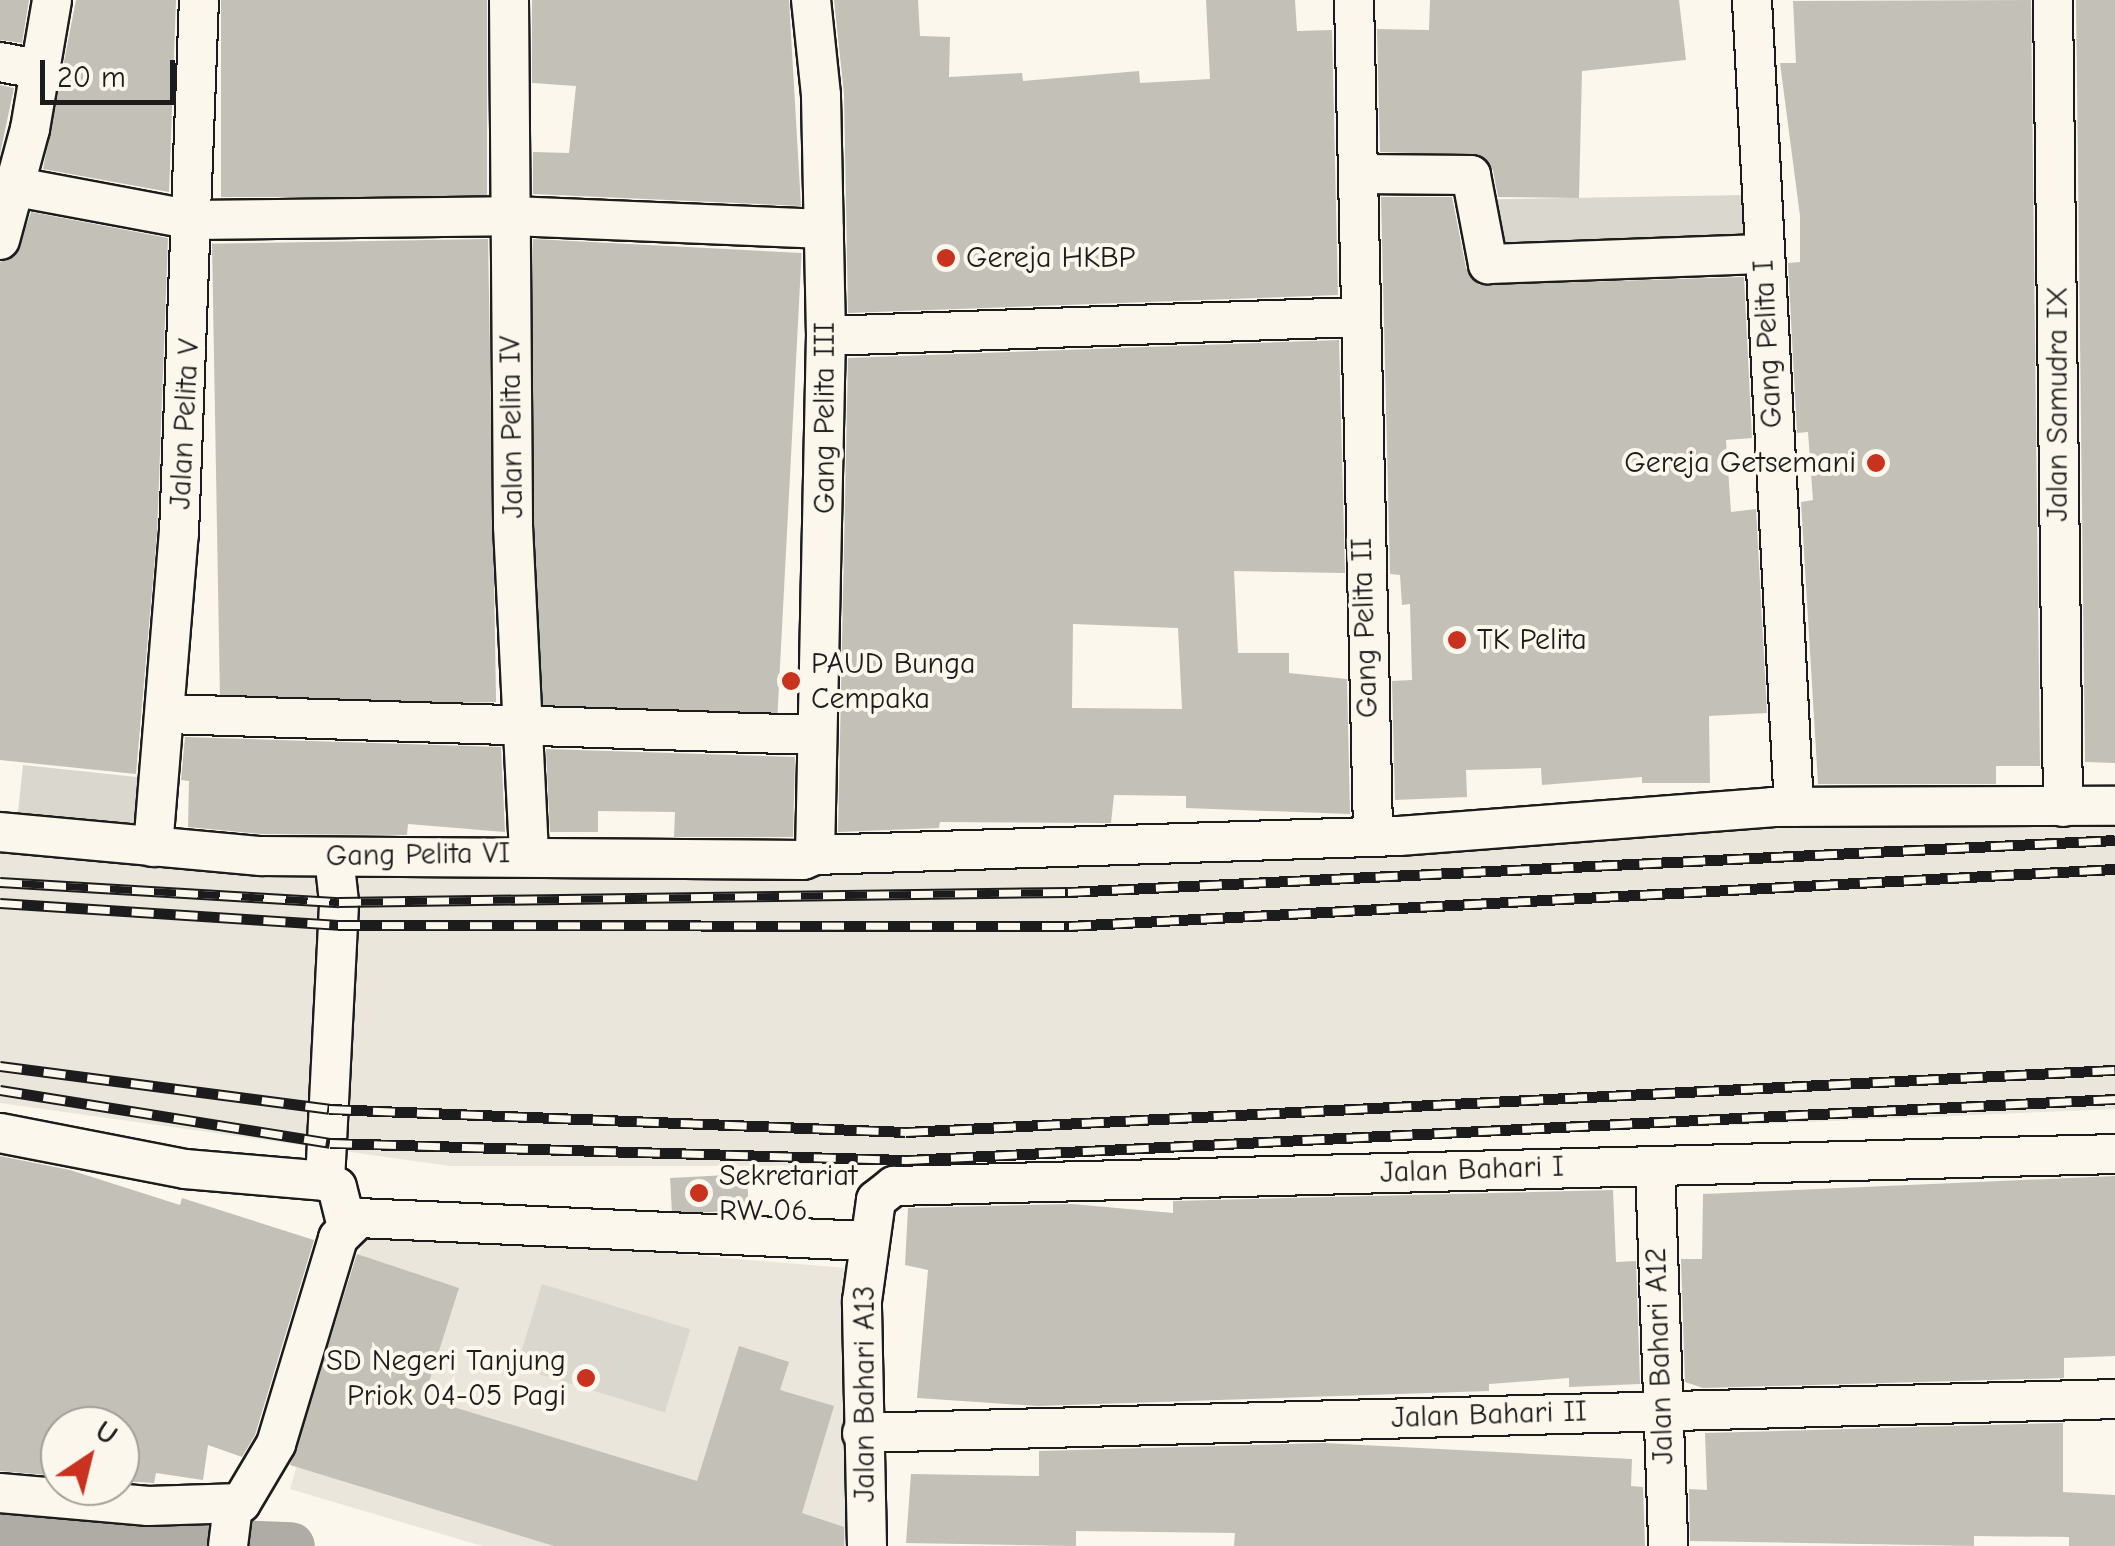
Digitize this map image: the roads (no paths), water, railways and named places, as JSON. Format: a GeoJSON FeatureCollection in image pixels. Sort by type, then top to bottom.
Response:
{"type":"FeatureCollection","features":[{"type":"Feature","properties":{"kind":"street"},"geometry":{"type":"LineString","coordinates":[[0,240],[17,187],[42,70],[52,0]]}},
{"type":"Feature","properties":{"kind":"street","name":"Jalan Pelita V"},"geometry":{"type":"LineString","coordinates":[[153,846],[168,714],[194,220],[199,0]]}},
{"type":"Feature","properties":{"kind":"street","name":"Jalan Pelita IV"},"geometry":{"type":"LineString","coordinates":[[509,0],[511,442],[528,854]]}},
{"type":"Feature","properties":{"kind":"street","name":"Gang Pelita III"},"geometry":{"type":"LineString","coordinates":[[810,0],[824,230],[826,336],[816,845]]}},
{"type":"Feature","properties":{"kind":"street","name":"Gang Pelita II"},"geometry":{"type":"LineString","coordinates":[[1354,0],[1360,174],[1357,318],[1373,833]]}},
{"type":"Feature","properties":{"kind":"street","name":"Gang Pelita I"},"geometry":{"type":"LineString","coordinates":[[1752,0],[1794,807]]}},
{"type":"Feature","properties":{"kind":"street","name":"Jalan Samudra IX"},"geometry":{"type":"LineString","coordinates":[[2052,0],[2063,807]]}},
{"type":"Feature","properties":{"kind":"street"},"geometry":{"type":"LineString","coordinates":[[0,62],[42,70]]}},
{"type":"Feature","properties":{"kind":"street"},"geometry":{"type":"LineString","coordinates":[[1360,174],[1471,175],[1488,264],[1763,254]]}},
{"type":"Feature","properties":{"kind":"street"},"geometry":{"type":"LineString","coordinates":[[17,187],[194,220],[512,216],[824,230]]}},
{"type":"Feature","properties":{"kind":"street"},"geometry":{"type":"LineString","coordinates":[[826,336],[1357,318]]}},
{"type":"Feature","properties":{"kind":"street"},"geometry":{"type":"LineString","coordinates":[[168,714],[816,736]]}},
{"type":"Feature","properties":{"kind":"street"},"geometry":{"type":"LineString","coordinates":[[1373,833],[1794,807],[2115,806]]}},
{"type":"Feature","properties":{"kind":"street","name":"Gang Pelita VI"},"geometry":{"type":"LineString","coordinates":[[0,832],[334,857],[528,854],[803,860],[816,845],[1373,833]]}},
{"type":"Feature","properties":{"kind":"street"},"geometry":{"type":"LineString","coordinates":[[324,1181],[338,914],[334,857]]}},
{"type":"Feature","properties":{"kind":"street"},"geometry":{"type":"LineString","coordinates":[[0,1133],[185,1169],[324,1181],[336,1188],[346,1224],[276,1444],[256,1488],[231,1524],[0,1493]]}},
{"type":"Feature","properties":{"kind":"street","name":"Jalan Bahari I"},"geometry":{"type":"LineString","coordinates":[[866,1241],[876,1200],[894,1186],[2115,1154]]}},
{"type":"Feature","properties":{"kind":"street","name":"Jalan Bahari A12"},"geometry":{"type":"LineString","coordinates":[[1654,1166],[1668,1546]]}},
{"type":"Feature","properties":{"kind":"street"},"geometry":{"type":"LineString","coordinates":[[346,1224],[359,1218],[410,1218],[549,1231],[866,1241]]}},
{"type":"Feature","properties":{"kind":"street","name":"Jalan Bahari A13"},"geometry":{"type":"LineString","coordinates":[[866,1241],[862,1434],[867,1546]]}},
{"type":"Feature","properties":{"kind":"street","name":"Jalan Bahari II"},"geometry":{"type":"LineString","coordinates":[[862,1434],[2115,1399]]}},
{"type":"Feature","properties":{"kind":"waterway"},"geometry":{"type":"LineString","coordinates":[[0,1535],[291,1546]]}},
{"type":"Feature","properties":{"kind":"railway"},"geometry":{"type":"LineString","coordinates":[[0,882],[339,902],[1068,892],[2115,840]]}},
{"type":"Feature","properties":{"kind":"railway"},"geometry":{"type":"LineString","coordinates":[[0,903],[338,925],[1069,926],[2115,869]]}},
{"type":"Feature","properties":{"kind":"railway"},"geometry":{"type":"LineString","coordinates":[[0,1066],[329,1109],[906,1132],[2115,1070]]}},
{"type":"Feature","properties":{"kind":"railway"},"geometry":{"type":"LineString","coordinates":[[0,1090],[330,1143],[907,1160],[2115,1099]]}},
{"type":"Feature","properties":{"kind":"place","name":"Gereja HKBP"},"geometry":{"type":"Point","coordinates":[946,258]}},
{"type":"Feature","properties":{"kind":"place","name":"Gereja Getsemani"},"geometry":{"type":"Point","coordinates":[1876,463]}},
{"type":"Feature","properties":{"kind":"place","name":"TK Pelita"},"geometry":{"type":"Point","coordinates":[1457,640]}},
{"type":"Feature","properties":{"kind":"place","name":"PAUD Bunga Cempaka"},"geometry":{"type":"Point","coordinates":[791,681]}},
{"type":"Feature","properties":{"kind":"place","name":"Sekretariat RW 06"},"geometry":{"type":"Point","coordinates":[699,1193]}},
{"type":"Feature","properties":{"kind":"place","name":"SD Negeri Tanjung Priok 04-05 Pagi"},"geometry":{"type":"Point","coordinates":[586,1378]}}]}
